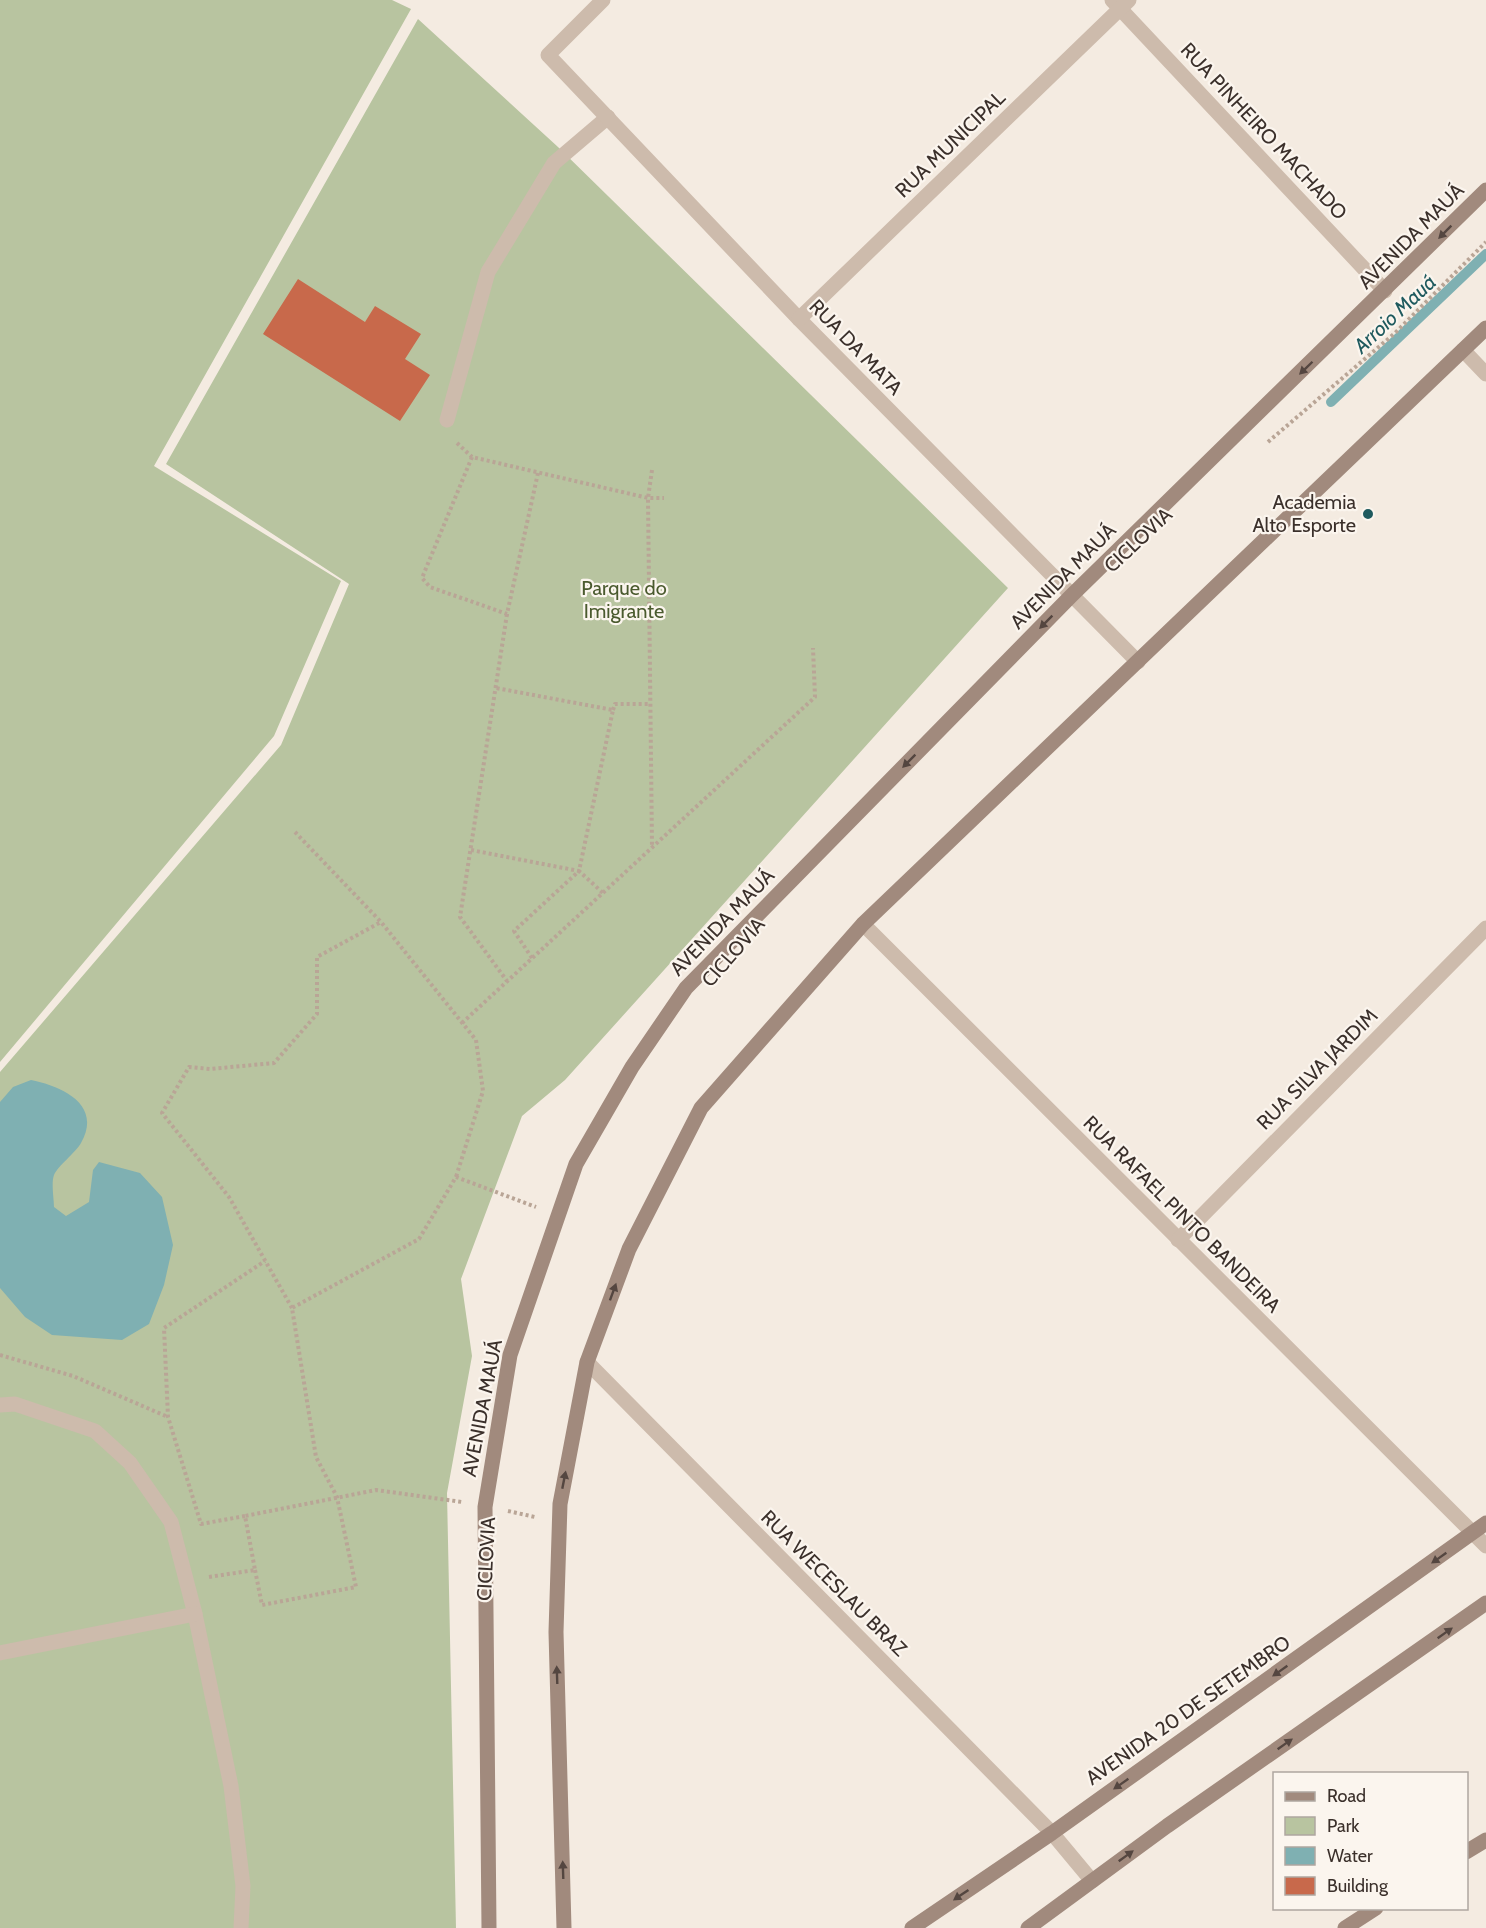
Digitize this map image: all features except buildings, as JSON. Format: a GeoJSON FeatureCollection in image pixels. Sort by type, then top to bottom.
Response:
{"type":"FeatureCollection","features":[{"type":"Feature","properties":{"kind":"main road","name":"AVENIDA MAUÁ"},"geometry":{"type":"LineString","coordinates":[[489,1928],[485,1507],[510,1355],[576,1164],[632,1067],[686,988],[1071,596],[1486,190]]}},
{"type":"Feature","properties":{"kind":"main road"},"geometry":{"type":"LineString","coordinates":[[564,1928],[556,1632],[560,1504],[587,1362],[629,1249],[701,1108],[863,924],[1486,328]]}},
{"type":"Feature","properties":{"kind":"main road","name":"AVENIDA 20 DE SETEMBRO"},"geometry":{"type":"LineString","coordinates":[[912,1928],[1052,1833],[1486,1523]]}},
{"type":"Feature","properties":{"kind":"main road"},"geometry":{"type":"LineString","coordinates":[[1028,1928],[1486,1604]]}},
{"type":"Feature","properties":{"kind":"main road"},"geometry":{"type":"LineString","coordinates":[[1468,1851],[1486,1840]]}},
{"type":"Feature","properties":{"kind":"main road"},"geometry":{"type":"LineString","coordinates":[[1345,1928],[1373,1910]]}},
{"type":"Feature","properties":{"kind":"street","name":"RUA DA MATA"},"geometry":{"type":"LineString","coordinates":[[603,0],[549,55],[799,319],[1138,662]]}},
{"type":"Feature","properties":{"kind":"street","name":"RUA PINHEIRO MACHADO"},"geometry":{"type":"LineString","coordinates":[[1121,3],[1385,291]]}},
{"type":"Feature","properties":{"kind":"street","name":"RUA MUNICIPAL"},"geometry":{"type":"LineString","coordinates":[[799,319],[1121,3]]}},
{"type":"Feature","properties":{"kind":"street"},"geometry":{"type":"LineString","coordinates":[[447,420],[488,272],[554,163],[608,117]]}},
{"type":"Feature","properties":{"kind":"street"},"geometry":{"type":"LineString","coordinates":[[1462,350],[1486,374]]}},
{"type":"Feature","properties":{"kind":"street","name":"RUA RAFAEL PINTO BANDEIRA"},"geometry":{"type":"LineString","coordinates":[[863,924],[1486,1546]]}},
{"type":"Feature","properties":{"kind":"street","name":"RUA SILVA JARDIM"},"geometry":{"type":"LineString","coordinates":[[1178,1240],[1486,928]]}},
{"type":"Feature","properties":{"kind":"street","name":"RUA WECESLAU BRAZ"},"geometry":{"type":"LineString","coordinates":[[587,1362],[1052,1833],[1092,1881]]}},
{"type":"Feature","properties":{"kind":"street"},"geometry":{"type":"LineString","coordinates":[[0,1404],[15,1404],[95,1431],[130,1463],[171,1522],[195,1614],[231,1786],[243,1886],[241,1928]]}},
{"type":"Feature","properties":{"kind":"street"},"geometry":{"type":"LineString","coordinates":[[0,1653],[195,1614]]}},
{"type":"Feature","properties":{"kind":"path"},"geometry":{"type":"LineString","coordinates":[[1259,449],[1395,333],[1486,242]]}},
{"type":"Feature","properties":{"kind":"path"},"geometry":{"type":"LineString","coordinates":[[507,614],[447,595],[430,587],[422,578],[472,457],[648,498],[664,498]]}},
{"type":"Feature","properties":{"kind":"path"},"geometry":{"type":"LineString","coordinates":[[652,470],[648,498],[652,848]]}},
{"type":"Feature","properties":{"kind":"path"},"geometry":{"type":"LineString","coordinates":[[507,981],[460,917],[507,614],[538,472]]}},
{"type":"Feature","properties":{"kind":"path"},"geometry":{"type":"LineString","coordinates":[[462,1023],[815,697],[813,648]]}},
{"type":"Feature","properties":{"kind":"path"},"geometry":{"type":"LineString","coordinates":[[496,688],[614,710]]}},
{"type":"Feature","properties":{"kind":"path"},"geometry":{"type":"LineString","coordinates":[[532,958],[514,931],[579,871],[615,704],[651,704]]}},
{"type":"Feature","properties":{"kind":"path"},"geometry":{"type":"LineString","coordinates":[[292,1308],[419,1239],[456,1177],[483,1091],[476,1040],[381,922],[295,832]]}},
{"type":"Feature","properties":{"kind":"path"},"geometry":{"type":"LineString","coordinates":[[471,850],[579,871],[603,893]]}},
{"type":"Feature","properties":{"kind":"path"},"geometry":{"type":"LineString","coordinates":[[245,1515],[262,1605],[356,1587],[337,1497],[316,1457],[292,1308],[229,1197],[162,1113],[189,1067],[210,1070],[274,1064],[317,1014],[317,957],[381,922]]}},
{"type":"Feature","properties":{"kind":"path"},"geometry":{"type":"LineString","coordinates":[[456,1177],[557,1215]]}},
{"type":"Feature","properties":{"kind":"path"},"geometry":{"type":"LineString","coordinates":[[265,1261],[164,1328],[168,1417],[201,1524],[376,1490],[485,1507]]}},
{"type":"Feature","properties":{"kind":"path"},"geometry":{"type":"LineString","coordinates":[[0,1355],[73,1376],[168,1417]]}},
{"type":"Feature","properties":{"kind":"path","name":"CICLOVIA"},"geometry":{"type":"LineString","coordinates":[[505,1504],[504,1510],[560,1522]]}},
{"type":"Feature","properties":{"kind":"path"},"geometry":{"type":"LineString","coordinates":[[187,1581],[255,1570]]}},
{"type":"Feature","properties":{"kind":"green space"},"geometry":{"type":"Polygon","coordinates":[[[0,0],[392,0],[411,9],[154,466],[341,581],[274,736],[0,1062],[0,0]]]}},
{"type":"Feature","properties":{"kind":"green space","name":"Parque do Imigrante"},"geometry":{"type":"Polygon","coordinates":[[[418,19],[558,147],[1008,588],[565,1080],[522,1116],[461,1279],[472,1356],[447,1493],[456,1928],[0,1928],[0,1072],[281,745],[349,584],[166,464],[418,19]]]}},
{"type":"Feature","properties":{"kind":"water"},"geometry":{"type":"Polygon","coordinates":[[[31,1080],[66,1092],[76,1099],[87,1118],[81,1143],[54,1175],[54,1207],[66,1216],[89,1202],[93,1170],[99,1162],[140,1173],[162,1197],[173,1245],[164,1285],[149,1324],[122,1340],[52,1335],[25,1317],[0,1288],[0,1102],[13,1087],[31,1080]]]}},
{"type":"Feature","properties":{"kind":"waterway","name":"Arroio Mauá"},"geometry":{"type":"LineString","coordinates":[[1331,402],[1486,254]]}},
{"type":"Feature","properties":{"kind":"place","name":"Academia Alto Esporte"},"geometry":{"type":"Point","coordinates":[1368,514]}}]}
